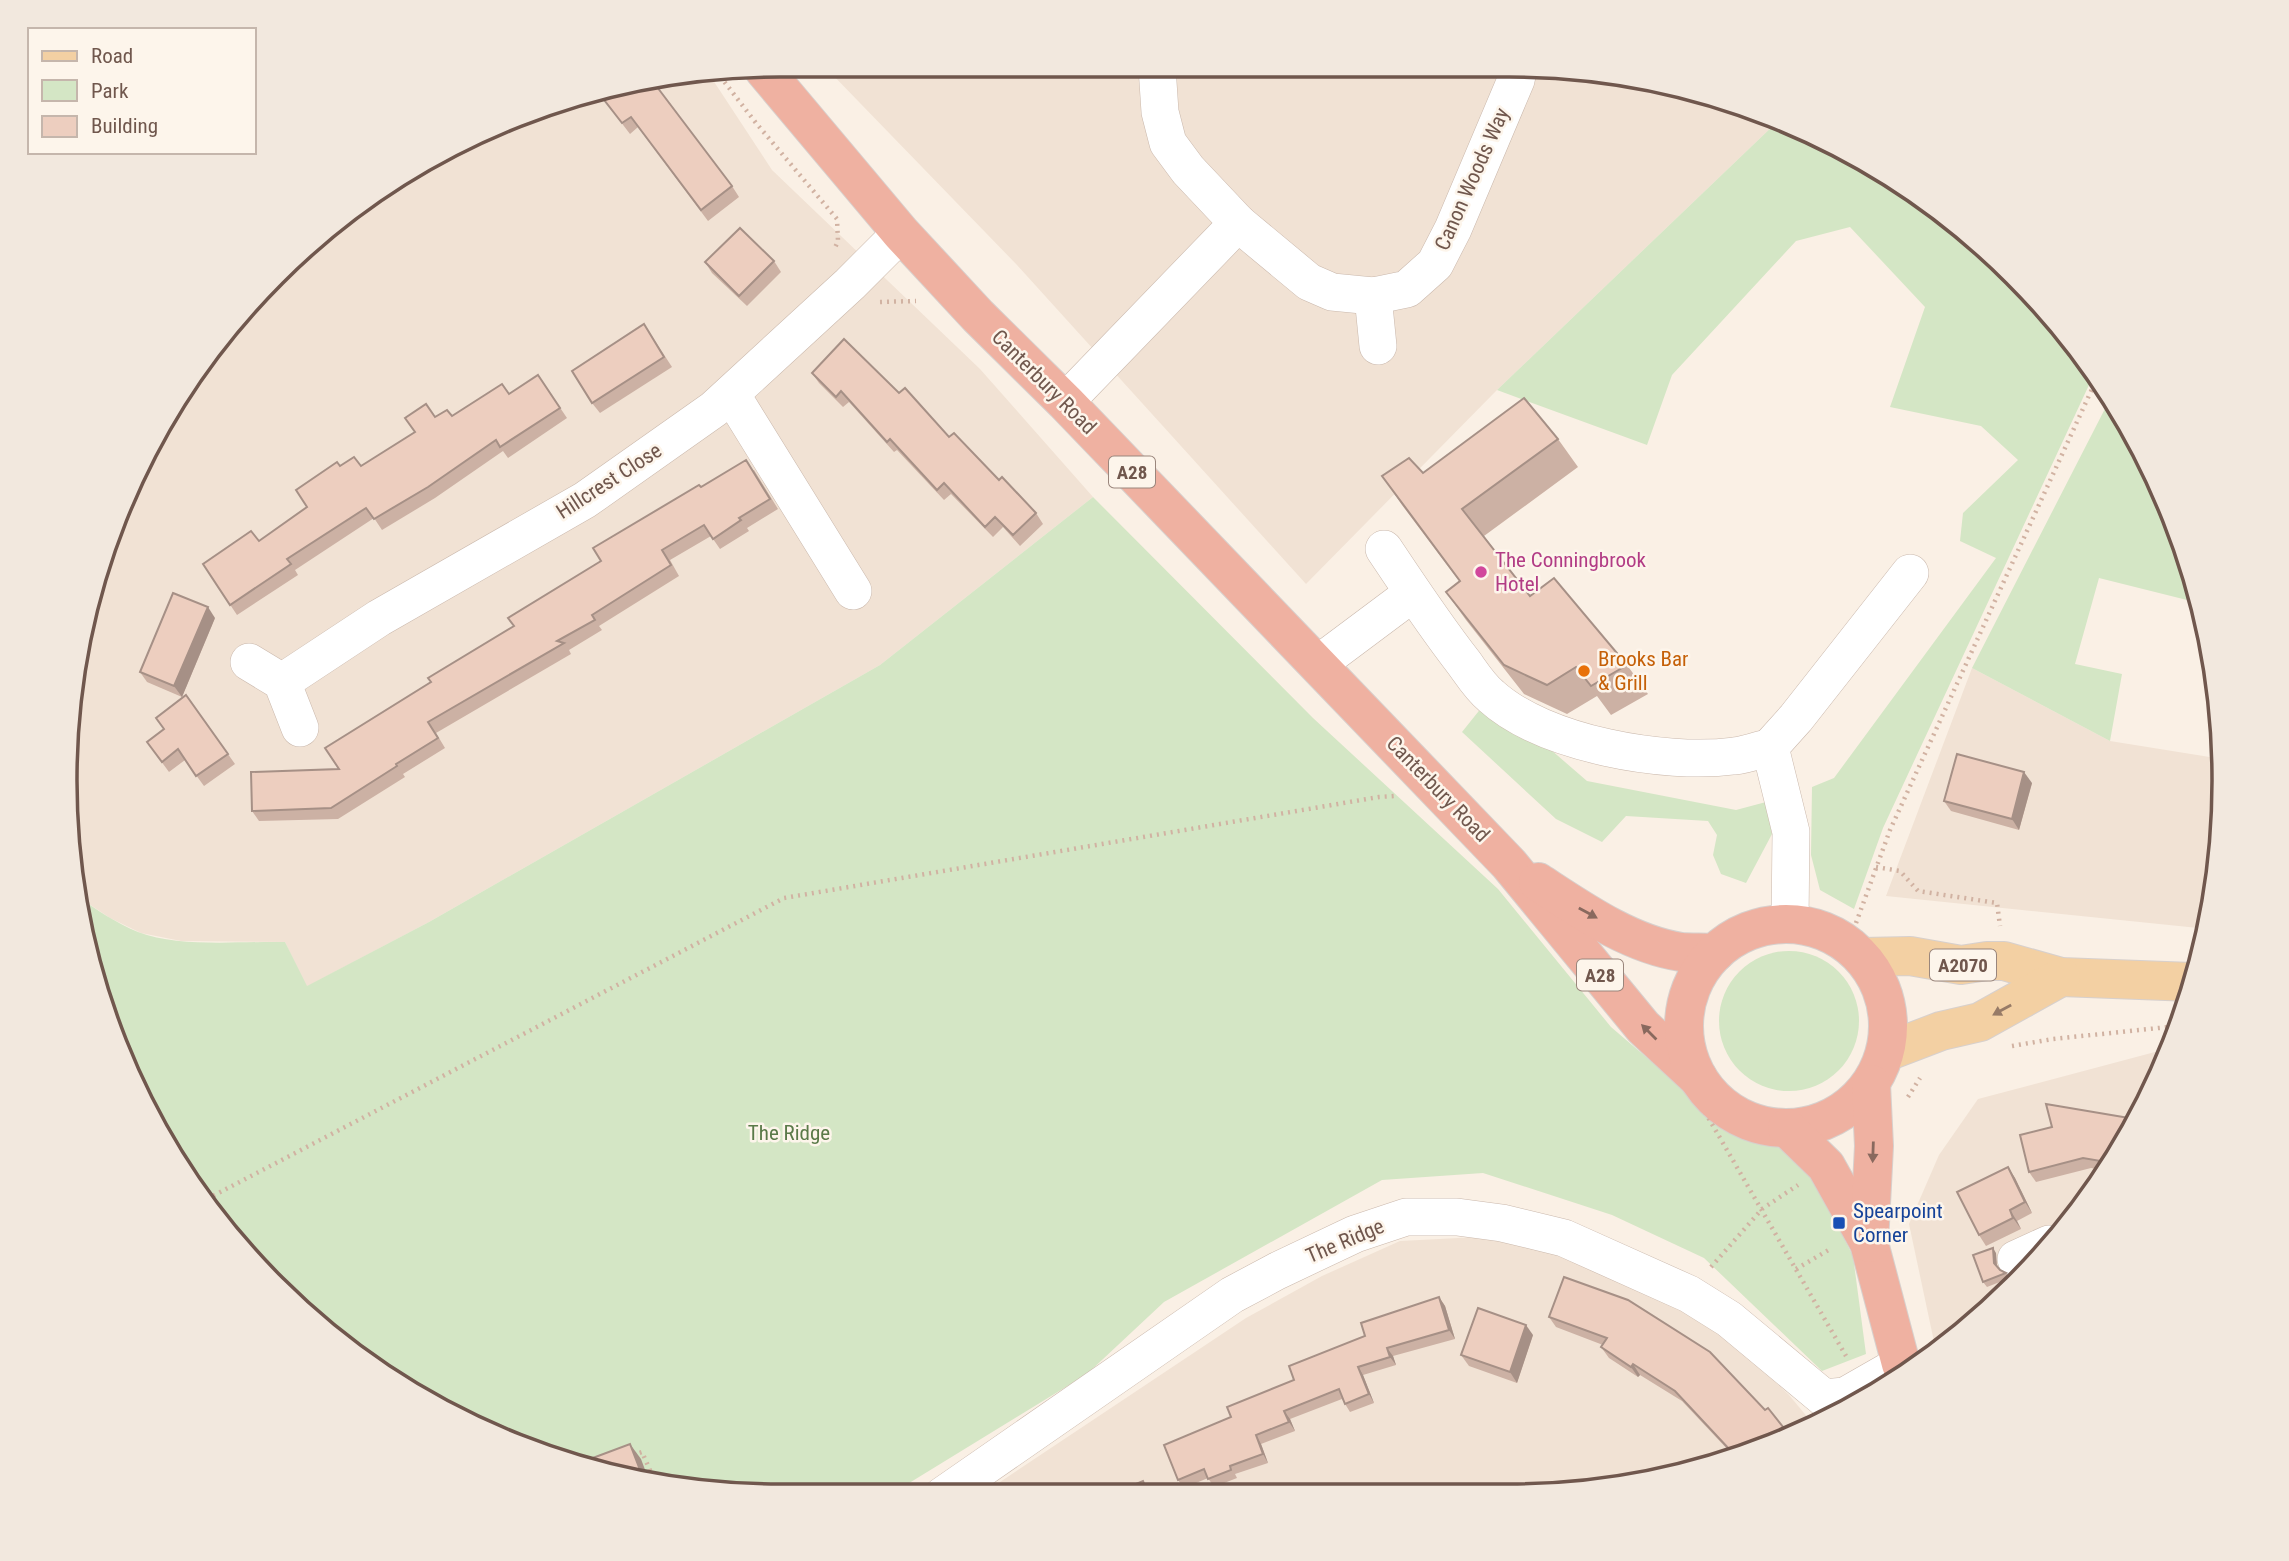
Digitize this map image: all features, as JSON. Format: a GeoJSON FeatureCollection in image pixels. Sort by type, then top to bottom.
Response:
{"type":"FeatureCollection","features":[{"type":"Feature","properties":{"kind":"highway","name":"Canterbury Road"},"geometry":{"type":"LineString","coordinates":[[770,77],[901,233],[978,316],[1065,402],[1509,864],[1643,1027],[1698,1078]]}},
{"type":"Feature","properties":{"kind":"highway","name":"Canterbury Road"},"geometry":{"type":"LineString","coordinates":[[1509,864],[1587,914],[1647,943],[1682,952],[1715,953]]}},
{"type":"Feature","properties":{"kind":"highway"},"geometry":{"type":"LineString","coordinates":[[1853,1244],[1874,1146],[1878,1068],[1889,1018],[1881,985],[1855,951],[1830,933],[1790,923],[1762,926],[1737,936],[1715,953],[1695,980],[1685,1013],[1686,1047],[1698,1078],[1721,1105],[1752,1123],[1787,1128],[1820,1123],[1848,1107],[1878,1068]]}},
{"type":"Feature","properties":{"kind":"highway"},"geometry":{"type":"LineString","coordinates":[[1787,1128],[1826,1166],[1853,1244],[1901,1363]]}},
{"type":"Feature","properties":{"kind":"main road","name":"A2070"},"geometry":{"type":"LineString","coordinates":[[1855,951],[1910,956],[1961,965],[2004,961],[2061,977],[2182,982]]}},
{"type":"Feature","properties":{"kind":"main road","name":"A2070"},"geometry":{"type":"LineString","coordinates":[[1878,1068],[1941,1031],[1980,1022],[2061,977]]}},
{"type":"Feature","properties":{"kind":"street","name":"Canon Woods Way"},"geometry":{"type":"LineString","coordinates":[[1158,77],[1160,112],[1168,142],[1188,170],[1238,223],[1309,282],[1332,292],[1373,296],[1407,289],[1435,264],[1453,229],[1517,77]]}},
{"type":"Feature","properties":{"kind":"street"},"geometry":{"type":"LineString","coordinates":[[1065,402],[1238,223]]}},
{"type":"Feature","properties":{"kind":"street","name":"Hillcrest Close"},"geometry":{"type":"LineString","coordinates":[[282,682],[379,618],[585,500],[714,409],[850,284],[901,233]]}},
{"type":"Feature","properties":{"kind":"street"},"geometry":{"type":"LineString","coordinates":[[1373,296],[1378,346]]}},
{"type":"Feature","properties":{"kind":"street"},"geometry":{"type":"LineString","coordinates":[[731,394],[853,592]]}},
{"type":"Feature","properties":{"kind":"street"},"geometry":{"type":"LineString","coordinates":[[1384,550],[1431,620],[1490,696],[1524,720],[1578,741],[1635,752],[1694,758],[1735,756],[1770,747],[1796,719],[1910,573]]}},
{"type":"Feature","properties":{"kind":"street"},"geometry":{"type":"LineString","coordinates":[[1318,664],[1413,593]]}},
{"type":"Feature","properties":{"kind":"street"},"geometry":{"type":"LineString","coordinates":[[249,662],[282,682],[300,728]]}},
{"type":"Feature","properties":{"kind":"street"},"geometry":{"type":"LineString","coordinates":[[1770,747],[1791,832],[1790,923]]}},
{"type":"Feature","properties":{"kind":"street","name":"The Ridge"},"geometry":{"type":"LineString","coordinates":[[959,1484],[1233,1295],[1355,1234],[1406,1217],[1457,1217],[1502,1223],[1564,1238],[1689,1294]]}},
{"type":"Feature","properties":{"kind":"street"},"geometry":{"type":"LineString","coordinates":[[2016,1259],[2029,1253]]}},
{"type":"Feature","properties":{"kind":"street"},"geometry":{"type":"LineString","coordinates":[[1689,1294],[1729,1319],[1828,1407]]}},
{"type":"Feature","properties":{"kind":"street"},"geometry":{"type":"LineString","coordinates":[[1830,1406],[1864,1387]]}},
{"type":"Feature","properties":{"kind":"path"},"geometry":{"type":"LineString","coordinates":[[723,80],[837,219],[838,241],[831,257],[850,284]]}},
{"type":"Feature","properties":{"kind":"path"},"geometry":{"type":"LineString","coordinates":[[1855,951],[1877,867],[1890,830],[2092,389]]}},
{"type":"Feature","properties":{"kind":"path"},"geometry":{"type":"LineString","coordinates":[[213,1196],[784,898],[1379,797],[1399,796]]}},
{"type":"Feature","properties":{"kind":"path"},"geometry":{"type":"LineString","coordinates":[[1877,867],[1900,871],[1918,891],[1997,904],[2004,961]]}},
{"type":"Feature","properties":{"kind":"path"},"geometry":{"type":"LineString","coordinates":[[1999,1048],[2053,1039],[2167,1027]]}},
{"type":"Feature","properties":{"kind":"path"},"geometry":{"type":"LineString","coordinates":[[1905,1109],[1908,1096],[1927,1071]]}},
{"type":"Feature","properties":{"kind":"path"},"geometry":{"type":"LineString","coordinates":[[1689,1294],[1762,1209],[1864,1387]]}},
{"type":"Feature","properties":{"kind":"path"},"geometry":{"type":"LineString","coordinates":[[1796,1269],[1853,1244]]}},
{"type":"Feature","properties":{"kind":"path"},"geometry":{"type":"LineString","coordinates":[[632,1456],[642,1452],[650,1471]]}},
{"type":"Feature","properties":{"kind":"shaded area"},"geometry":{"type":"Polygon","coordinates":[[[835,77],[1555,79],[1600,83],[1691,101],[1771,128],[1497,390],[1306,584],[1017,265],[835,77]]]}},
{"type":"Feature","properties":{"kind":"shaded area"},"geometry":{"type":"Polygon","coordinates":[[[713,81],[772,170],[980,369],[1093,497],[880,665],[429,922],[306,987],[285,942],[181,941],[141,933],[89,904],[83,872],[77,780],[83,689],[101,598],[114,554],[150,469],[171,429],[222,352],[283,283],[352,222],[390,196],[429,171],[511,131],[598,101],[643,91],[713,81]]]}},
{"type":"Feature","properties":{"kind":"shaded area"},"geometry":{"type":"Polygon","coordinates":[[[1972,668],[2110,741],[2211,757],[2206,872],[2196,928],[1886,896],[1972,668]]]}},
{"type":"Feature","properties":{"kind":"shaded area"},"geometry":{"type":"Polygon","coordinates":[[[2157,1052],[2118,1132],[2067,1209],[2006,1278],[1934,1341],[1909,1224],[1939,1155],[1978,1099],[2157,1052]]]}},
{"type":"Feature","properties":{"kind":"shaded area"},"geometry":{"type":"Polygon","coordinates":[[[1498,1236],[1563,1255],[1694,1313],[1743,1351],[1789,1395],[1807,1417],[1735,1447],[1691,1460],[1600,1478],[1555,1482],[997,1484],[1246,1318],[1322,1276],[1400,1241],[1498,1236]]]}},
{"type":"Feature","properties":{"kind":"green space"},"geometry":{"type":"Polygon","coordinates":[[[1771,128],[1860,171],[1937,222],[2006,283],[2067,352],[2089,384],[1883,828],[1854,909],[1820,890],[1811,855],[1812,787],[1834,778],[1996,558],[1960,541],[1963,513],[2018,460],[1981,426],[1890,407],[1925,307],[1850,227],[1796,241],[1672,375],[1647,445],[1497,390],[1771,128]]]}},
{"type":"Feature","properties":{"kind":"green space"},"geometry":{"type":"Polygon","coordinates":[[[2105,409],[2139,469],[2158,511],[2175,554],[2189,600],[2099,578],[2075,664],[2122,674],[2110,741],[1972,668],[2105,409]]]}},
{"type":"Feature","properties":{"kind":"green space","name":"The Ridge"},"geometry":{"type":"Polygon","coordinates":[[[1093,497],[1313,718],[1498,889],[1611,1027],[1729,1128],[1803,1157],[1853,1256],[1866,1354],[1822,1371],[1704,1258],[1612,1215],[1483,1173],[1382,1180],[1164,1302],[1087,1374],[908,1484],[734,1482],[689,1478],[598,1460],[554,1447],[469,1411],[429,1390],[352,1339],[283,1278],[252,1244],[222,1209],[171,1132],[150,1092],[114,1007],[89,904],[122,925],[155,937],[210,943],[285,942],[307,986],[429,922],[880,665],[1093,497]]]}},
{"type":"Feature","properties":{"kind":"green space"},"geometry":{"type":"Polygon","coordinates":[[[1486,702],[1521,724],[1587,781],[1736,810],[1766,802],[1772,834],[1746,883],[1721,874],[1713,855],[1717,835],[1708,821],[1626,816],[1602,842],[1556,819],[1462,732],[1486,702]]]}},
{"type":"Feature","properties":{"kind":"green space"},"geometry":{"type":"Polygon","coordinates":[[[1789,951],[1816,956],[1839,971],[1854,994],[1859,1021],[1854,1048],[1839,1071],[1816,1086],[1789,1091],[1762,1086],[1739,1071],[1724,1048],[1719,1021],[1724,994],[1739,971],[1762,956],[1789,951]]]}},
{"type":"Feature","properties":{"kind":"building"},"geometry":{"type":"Polygon","coordinates":[[[658,88],[732,186],[701,210],[631,117],[622,123],[604,100],[658,88]]]}},
{"type":"Feature","properties":{"kind":"building"},"geometry":{"type":"Polygon","coordinates":[[[740,228],[774,261],[739,296],[705,262],[740,228]]]}},
{"type":"Feature","properties":{"kind":"building"},"geometry":{"type":"Polygon","coordinates":[[[644,324],[664,357],[592,403],[572,371],[644,324]]]}},
{"type":"Feature","properties":{"kind":"building"},"geometry":{"type":"Polygon","coordinates":[[[844,339],[899,393],[905,388],[949,437],[954,433],[999,480],[1002,477],[1036,513],[1013,535],[995,517],[985,527],[944,483],[937,490],[890,439],[887,442],[841,391],[836,397],[812,373],[844,339]]]}},
{"type":"Feature","properties":{"kind":"building"},"geometry":{"type":"Polygon","coordinates":[[[538,375],[560,408],[500,447],[496,440],[428,487],[374,519],[366,508],[287,559],[291,564],[230,605],[203,564],[251,531],[259,541],[307,507],[296,490],[337,462],[340,466],[354,457],[361,466],[415,432],[405,418],[426,404],[435,417],[447,410],[452,416],[502,384],[509,394],[538,375]]]}},
{"type":"Feature","properties":{"kind":"building","name":"The Conningbrook Hotel"},"geometry":{"type":"Polygon","coordinates":[[[1524,398],[1558,439],[1462,509],[1530,596],[1554,578],[1627,665],[1591,686],[1576,667],[1547,685],[1504,665],[1446,592],[1460,581],[1382,476],[1409,458],[1423,473],[1524,398]]]}},
{"type":"Feature","properties":{"kind":"building"},"geometry":{"type":"Polygon","coordinates":[[[746,460],[770,499],[739,518],[741,520],[713,539],[704,525],[662,550],[671,565],[592,615],[595,620],[557,641],[564,643],[428,722],[438,738],[331,808],[252,811],[251,772],[339,769],[325,748],[431,682],[428,678],[514,626],[508,618],[601,561],[593,548],[746,460]]]}},
{"type":"Feature","properties":{"kind":"building"},"geometry":{"type":"Polygon","coordinates":[[[173,593],[208,607],[174,686],[140,672],[173,593]]]}},
{"type":"Feature","properties":{"kind":"building"},"geometry":{"type":"Polygon","coordinates":[[[186,695],[228,754],[196,776],[178,749],[162,762],[147,742],[164,729],[156,718],[186,695]]]}},
{"type":"Feature","properties":{"kind":"building"},"geometry":{"type":"Polygon","coordinates":[[[1957,754],[2024,772],[2012,819],[1944,801],[1957,754]]]}},
{"type":"Feature","properties":{"kind":"building"},"geometry":{"type":"Polygon","coordinates":[[[2046,1104],[2126,1117],[2100,1161],[2083,1158],[2029,1172],[2020,1135],[2052,1127],[2046,1104]]]}},
{"type":"Feature","properties":{"kind":"building"},"geometry":{"type":"Polygon","coordinates":[[[2008,1167],[2025,1202],[2010,1210],[2013,1218],[1979,1235],[1957,1192],[2008,1167]]]}},
{"type":"Feature","properties":{"kind":"building"},"geometry":{"type":"Polygon","coordinates":[[[1993,1248],[1994,1263],[2006,1273],[1983,1282],[1973,1255],[1993,1248]]]}},
{"type":"Feature","properties":{"kind":"building"},"geometry":{"type":"Polygon","coordinates":[[[1564,1277],[1628,1300],[1710,1352],[1765,1410],[1768,1408],[1783,1428],[1729,1449],[1675,1391],[1601,1347],[1607,1338],[1549,1317],[1564,1277]]]}},
{"type":"Feature","properties":{"kind":"building"},"geometry":{"type":"Polygon","coordinates":[[[1439,1297],[1449,1330],[1387,1348],[1390,1357],[1358,1367],[1369,1394],[1345,1404],[1339,1389],[1284,1411],[1289,1422],[1256,1435],[1263,1454],[1230,1466],[1231,1470],[1208,1479],[1204,1469],[1178,1480],[1164,1445],[1231,1417],[1227,1407],[1294,1380],[1289,1366],[1365,1336],[1361,1323],[1439,1297]]]}},
{"type":"Feature","properties":{"kind":"building"},"geometry":{"type":"Polygon","coordinates":[[[1478,1308],[1526,1325],[1510,1372],[1461,1355],[1478,1308]]]}},
{"type":"Feature","properties":{"kind":"building"},"geometry":{"type":"Polygon","coordinates":[[[630,1444],[640,1469],[598,1460],[592,1458],[630,1444]]]}},
{"type":"Feature","properties":{"kind":"place","name":"The Conningbrook Hotel"},"geometry":{"type":"Point","coordinates":[1481,572]}},
{"type":"Feature","properties":{"kind":"place","name":"Brooks Bar & Grill"},"geometry":{"type":"Point","coordinates":[1584,671]}},
{"type":"Feature","properties":{"kind":"place","name":"Spearpoint Corner"},"geometry":{"type":"Point","coordinates":[1839,1223]}}]}
